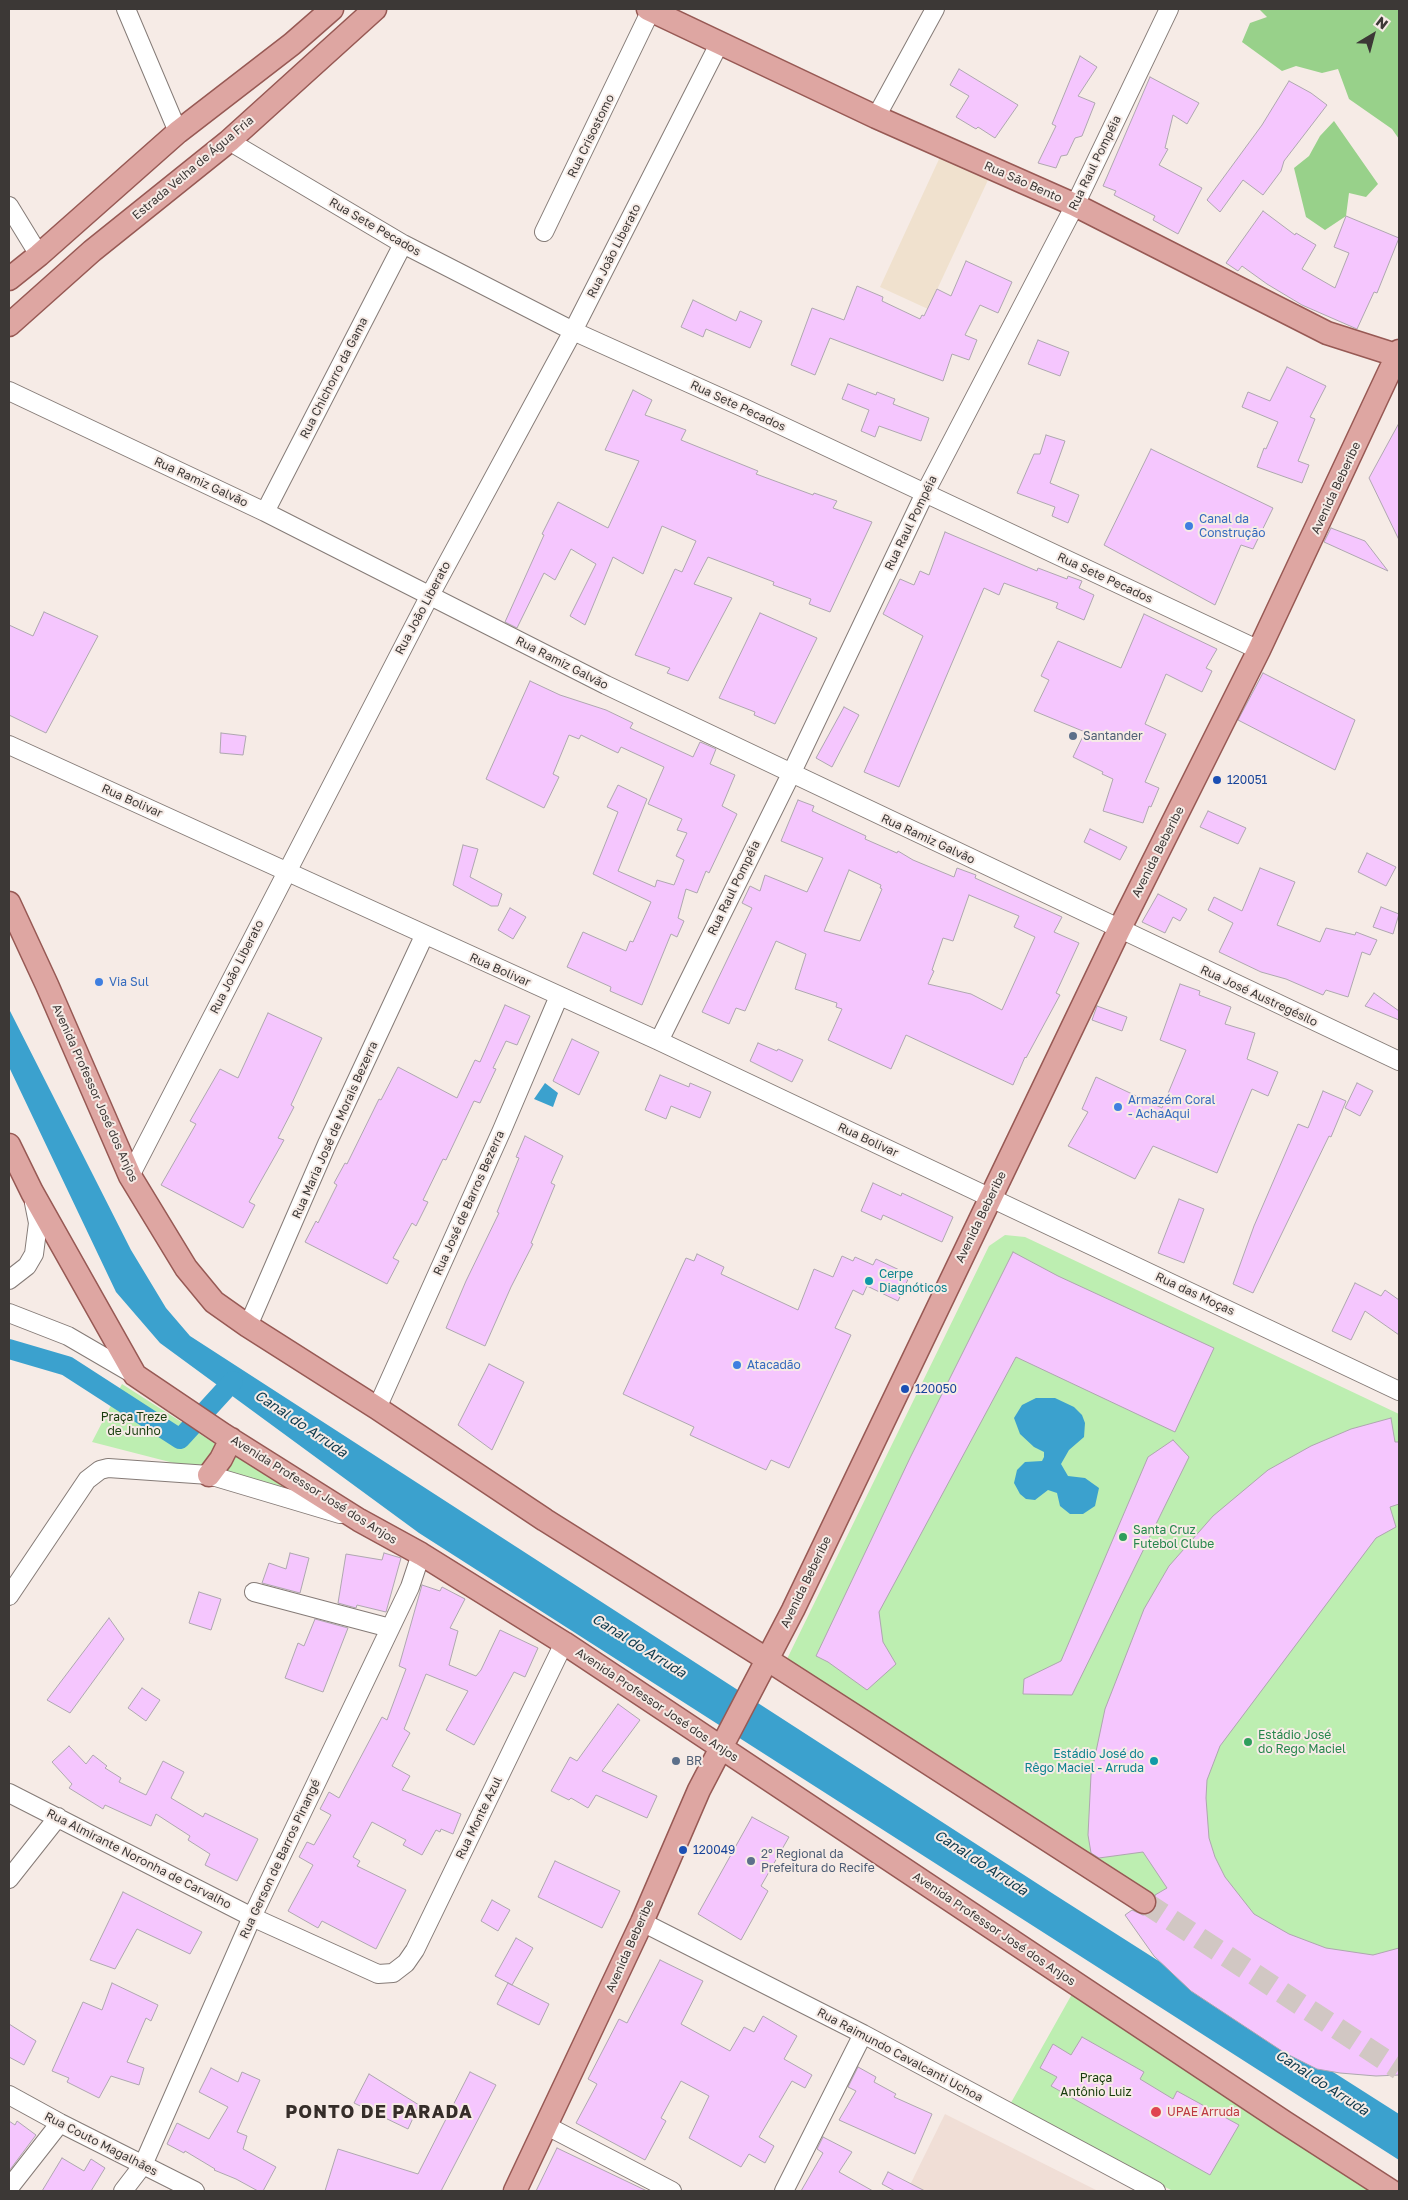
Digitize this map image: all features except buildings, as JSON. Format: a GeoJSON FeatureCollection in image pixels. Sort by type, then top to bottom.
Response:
{"type":"FeatureCollection","features":[{"type":"Feature","properties":{"kind":"main road"},"geometry":{"type":"LineString","coordinates":[[9,279],[39,255],[178,132],[292,44],[332,9]]}},
{"type":"Feature","properties":{"kind":"main road","name":"Estrada Velha de Água Fria"},"geometry":{"type":"LineString","coordinates":[[9,325],[92,251],[229,141],[375,9]]}},
{"type":"Feature","properties":{"kind":"main road","name":"Rua São Bento"},"geometry":{"type":"LineString","coordinates":[[649,10],[876,117],[1075,205],[1327,333],[1399,356]]}},
{"type":"Feature","properties":{"kind":"main road","name":"Avenida Beberibe"},"geometry":{"type":"LineString","coordinates":[[515,2191],[642,1922],[690,1811],[768,1660],[1119,930],[1259,650],[1399,356]]}},
{"type":"Feature","properties":{"kind":"main road","name":"Avenida Professor José dos Anjos"},"geometry":{"type":"LineString","coordinates":[[9,903],[130,1176],[186,1268],[214,1302],[545,1520],[768,1660],[1144,1902]]}},
{"type":"Feature","properties":{"kind":"main road","name":"Avenida Professor José dos Anjos"},"geometry":{"type":"LineString","coordinates":[[9,1145],[32,1192],[135,1375],[228,1437],[359,1520],[421,1554],[725,1740],[1284,2122],[1391,2191]]}},
{"type":"Feature","properties":{"kind":"main road"},"geometry":{"type":"LineString","coordinates":[[209,1474],[221,1460],[228,1437]]}},
{"type":"Feature","properties":{"kind":"street"},"geometry":{"type":"LineString","coordinates":[[126,9],[178,132]]}},
{"type":"Feature","properties":{"kind":"street"},"geometry":{"type":"LineString","coordinates":[[876,117],[935,9]]}},
{"type":"Feature","properties":{"kind":"street","name":"Rua Raul Pompéia"},"geometry":{"type":"LineString","coordinates":[[659,1041],[791,774],[925,493],[1075,205],[1169,9]]}},
{"type":"Feature","properties":{"kind":"street","name":"Rua Crisostomo"},"geometry":{"type":"LineString","coordinates":[[544,232],[637,39],[649,10]]}},
{"type":"Feature","properties":{"kind":"street","name":"Rua João Liberato"},"geometry":{"type":"LineString","coordinates":[[130,1176],[429,597],[574,331],[720,42]]}},
{"type":"Feature","properties":{"kind":"street","name":"Rua Sete Pecados"},"geometry":{"type":"LineString","coordinates":[[229,141],[403,244],[574,331],[1259,650]]}},
{"type":"Feature","properties":{"kind":"street"},"geometry":{"type":"LineString","coordinates":[[9,206],[39,255]]}},
{"type":"Feature","properties":{"kind":"street","name":"Rua Chichorro da Gama"},"geometry":{"type":"LineString","coordinates":[[265,512],[403,244]]}},
{"type":"Feature","properties":{"kind":"street","name":"Rua Ramiz Galvão"},"geometry":{"type":"LineString","coordinates":[[9,391],[265,512],[429,597],[606,685],[1119,930]]}},
{"type":"Feature","properties":{"kind":"street","name":"Rua Bolivar"},"geometry":{"type":"LineString","coordinates":[[9,745],[424,936],[659,1041],[991,1197]]}},
{"type":"Feature","properties":{"kind":"street","name":"Rua José Austregésilo"},"geometry":{"type":"LineString","coordinates":[[1119,930],[1399,1061]]}},
{"type":"Feature","properties":{"kind":"street","name":"Rua Maria José de Morais Bezerra"},"geometry":{"type":"LineString","coordinates":[[248,1326],[327,1144],[424,936]]}},
{"type":"Feature","properties":{"kind":"street","name":"Rua José de Barros Bezerra"},"geometry":{"type":"LineString","coordinates":[[376,1408],[502,1130],[559,996]]}},
{"type":"Feature","properties":{"kind":"street"},"geometry":{"type":"LineString","coordinates":[[9,1280],[27,1266],[34,1254],[38,1223],[32,1192]]}},
{"type":"Feature","properties":{"kind":"street","name":"Rua das Moças"},"geometry":{"type":"LineString","coordinates":[[991,1197],[1399,1391]]}},
{"type":"Feature","properties":{"kind":"street"},"geometry":{"type":"LineString","coordinates":[[9,1313],[68,1336],[135,1375]]}},
{"type":"Feature","properties":{"kind":"street"},"geometry":{"type":"LineString","coordinates":[[9,1596],[87,1480],[100,1470],[108,1468],[209,1474],[359,1520]]}},
{"type":"Feature","properties":{"kind":"street","name":"Rua Gerson de Barros Pinangé"},"geometry":{"type":"LineString","coordinates":[[123,2191],[143,2166],[252,1917],[410,1586],[421,1554]]}},
{"type":"Feature","properties":{"kind":"street"},"geometry":{"type":"LineString","coordinates":[[254,1592],[390,1628]]}},
{"type":"Feature","properties":{"kind":"street","name":"Rua Monte Azul"},"geometry":{"type":"LineString","coordinates":[[378,1974],[394,1973],[415,1950],[564,1643]]}},
{"type":"Feature","properties":{"kind":"street","name":"Rua Almirante Noronha de Carvalho"},"geometry":{"type":"LineString","coordinates":[[9,1792],[252,1917],[378,1974]]}},
{"type":"Feature","properties":{"kind":"street"},"geometry":{"type":"LineString","coordinates":[[9,1879],[58,1817]]}},
{"type":"Feature","properties":{"kind":"street","name":"Rua Raimundo Cavalcanti Uchoa"},"geometry":{"type":"LineString","coordinates":[[642,1922],[863,2034],[1156,2191]]}},
{"type":"Feature","properties":{"kind":"street"},"geometry":{"type":"LineString","coordinates":[[784,2191],[863,2034]]}},
{"type":"Feature","properties":{"kind":"street","name":"Rua Couto Magalhães"},"geometry":{"type":"LineString","coordinates":[[9,2095],[143,2166],[195,2191]]}},
{"type":"Feature","properties":{"kind":"street"},"geometry":{"type":"LineString","coordinates":[[9,2188],[60,2123]]}},
{"type":"Feature","properties":{"kind":"street"},"geometry":{"type":"LineString","coordinates":[[547,2126],[672,2191]]}},
{"type":"Feature","properties":{"kind":"shaded area"},"geometry":{"type":"Polygon","coordinates":[[[940,157],[988,180],[928,309],[880,287],[940,157]]]}},
{"type":"Feature","properties":{"kind":"shaded area"},"geometry":{"type":"Polygon","coordinates":[[[945,2114],[1098,2191],[907,2191],[945,2114]]]}},
{"type":"Feature","properties":{"kind":"green space"},"geometry":{"type":"Polygon","coordinates":[[[1259,9],[1399,9],[1399,139],[1392,129],[1349,99],[1338,69],[1322,73],[1296,66],[1282,71],[1242,42],[1250,23],[1267,17],[1259,9]]]}},
{"type":"Feature","properties":{"kind":"green space"},"geometry":{"type":"Polygon","coordinates":[[[1334,121],[1378,184],[1366,197],[1349,193],[1346,216],[1325,230],[1306,217],[1294,168],[1309,156],[1320,136],[1334,121]]]}},
{"type":"Feature","properties":{"kind":"green space","name":"Santa Cruz Futebol Clube"},"geometry":{"type":"Polygon","coordinates":[[[1005,1235],[1025,1237],[1399,1414],[1399,2075],[1376,2076],[1317,2069],[1191,1991],[1154,1956],[1125,1915],[1151,1897],[787,1659],[989,1246],[1005,1235]]]}},
{"type":"Feature","properties":{"kind":"green space","name":"Praça Treze de Junho"},"geometry":{"type":"Polygon","coordinates":[[[122,1384],[214,1443],[216,1449],[214,1458],[197,1469],[92,1442],[122,1384]]]}},
{"type":"Feature","properties":{"kind":"green space"},"geometry":{"type":"Polygon","coordinates":[[[230,1452],[300,1494],[222,1472],[230,1452]]]}},
{"type":"Feature","properties":{"kind":"green space","name":"Praça Antônio Luiz"},"geometry":{"type":"Polygon","coordinates":[[[1072,1994],[1374,2191],[1173,2191],[1008,2108],[1072,1994]]]}},
{"type":"Feature","properties":{"kind":"water","name":"Canal do Arruda"},"geometry":{"type":"Polygon","coordinates":[[[9,1009],[131,1250],[166,1308],[190,1336],[1055,1895],[1399,2114],[1399,2160],[419,1533],[160,1343],[116,1292],[9,1067],[9,1009]]]}},
{"type":"Feature","properties":{"kind":"water"},"geometry":{"type":"Polygon","coordinates":[[[545,1083],[558,1093],[553,1107],[534,1099],[545,1083]]]}},
{"type":"Feature","properties":{"kind":"water"},"geometry":{"type":"Polygon","coordinates":[[[1036,1398],[1055,1398],[1074,1407],[1082,1415],[1085,1423],[1084,1437],[1069,1450],[1061,1464],[1068,1476],[1085,1478],[1099,1488],[1095,1506],[1083,1514],[1070,1514],[1060,1506],[1057,1493],[1048,1490],[1035,1500],[1026,1499],[1020,1494],[1014,1483],[1017,1470],[1025,1462],[1042,1461],[1044,1457],[1044,1452],[1034,1447],[1020,1434],[1014,1418],[1022,1405],[1036,1398]]]}},
{"type":"Feature","properties":{"kind":"waterway"},"geometry":{"type":"LineString","coordinates":[[9,1349],[67,1366],[180,1439],[233,1381]]}},
{"type":"Feature","properties":{"kind":"tunnel"},"geometry":{"type":"LineString","coordinates":[[1144,1902],[1399,2069]]}},
{"type":"Feature","properties":{"kind":"place","name":"Canal da Construção"},"geometry":{"type":"Point","coordinates":[1189,526]}},
{"type":"Feature","properties":{"kind":"place","name":"Santander"},"geometry":{"type":"Point","coordinates":[1073,736]}},
{"type":"Feature","properties":{"kind":"place","name":"120051"},"geometry":{"type":"Point","coordinates":[1217,780]}},
{"type":"Feature","properties":{"kind":"place","name":"Via Sul"},"geometry":{"type":"Point","coordinates":[99,982]}},
{"type":"Feature","properties":{"kind":"place","name":"Armazém Coral - AchaAqui"},"geometry":{"type":"Point","coordinates":[1118,1107]}},
{"type":"Feature","properties":{"kind":"place","name":"Cerpe Diagnóticos"},"geometry":{"type":"Point","coordinates":[869,1281]}},
{"type":"Feature","properties":{"kind":"place","name":"Atacadão"},"geometry":{"type":"Point","coordinates":[737,1365]}},
{"type":"Feature","properties":{"kind":"place","name":"120050"},"geometry":{"type":"Point","coordinates":[905,1389]}},
{"type":"Feature","properties":{"kind":"place","name":"Santa Cruz Futebol Clube"},"geometry":{"type":"Point","coordinates":[1123,1537]}},
{"type":"Feature","properties":{"kind":"place","name":"Estádio José do Rego Maciel"},"geometry":{"type":"Point","coordinates":[1248,1742]}},
{"type":"Feature","properties":{"kind":"place","name":"BR"},"geometry":{"type":"Point","coordinates":[676,1761]}},
{"type":"Feature","properties":{"kind":"place","name":"Estádio José do Rêgo Maciel - Arruda"},"geometry":{"type":"Point","coordinates":[1154,1761]}},
{"type":"Feature","properties":{"kind":"place","name":"120049"},"geometry":{"type":"Point","coordinates":[683,1850]}},
{"type":"Feature","properties":{"kind":"place","name":"2° Regional da Prefeitura do Recife"},"geometry":{"type":"Point","coordinates":[751,1861]}},
{"type":"Feature","properties":{"kind":"place","name":"UPAE Arruda"},"geometry":{"type":"Point","coordinates":[1156,2112]}},
{"type":"Feature","properties":{"kind":"district","name":"PONTO DE PARADA"},"geometry":{"type":"Point","coordinates":[379,2112]}}]}
